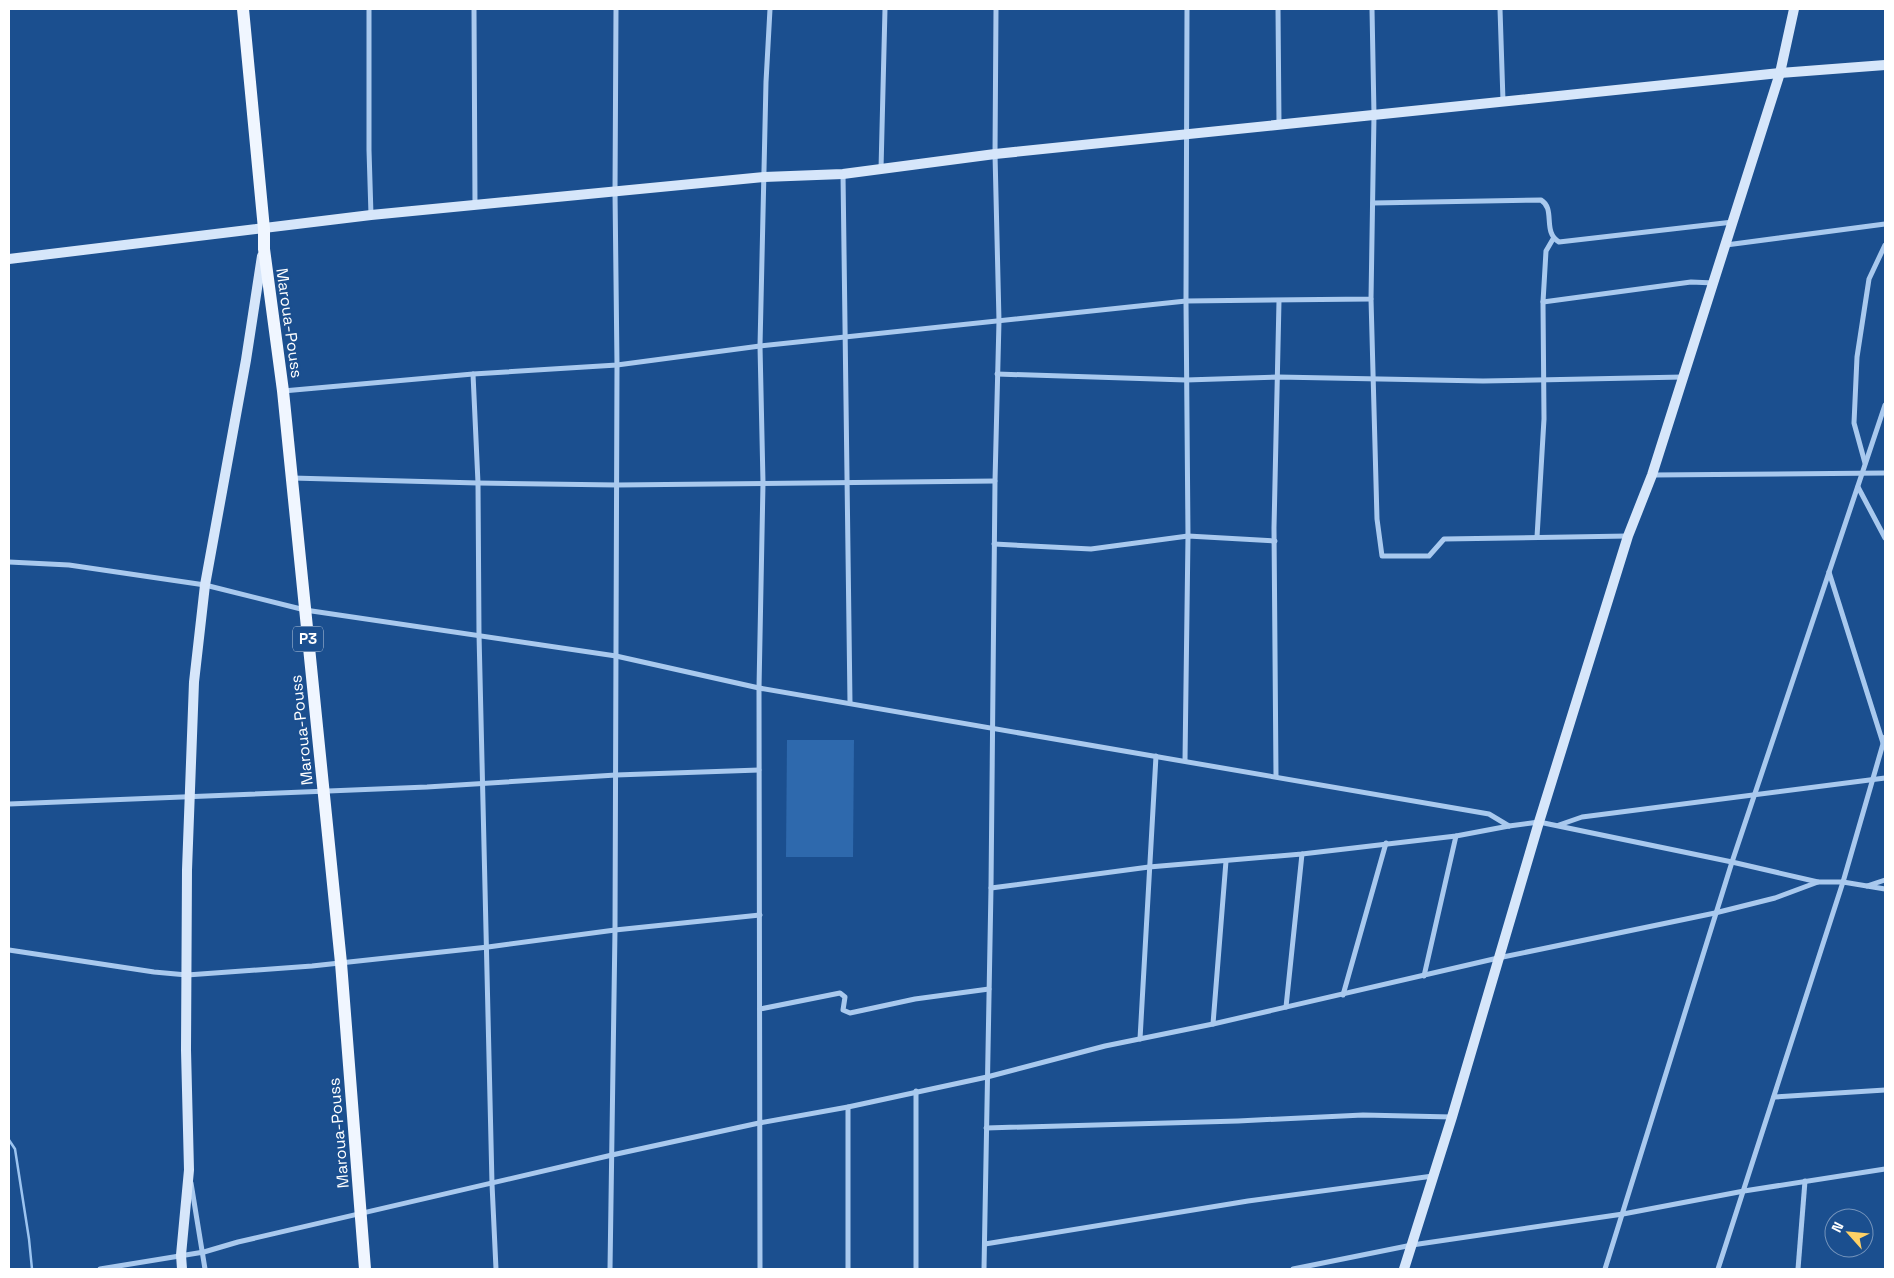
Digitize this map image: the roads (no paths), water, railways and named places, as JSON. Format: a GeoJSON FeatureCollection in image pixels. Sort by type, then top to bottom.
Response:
{"type":"FeatureCollection","features":[{"type":"Feature","properties":{"kind":"main road","name":"Maroua-Pouss"},"geometry":{"type":"LineString","coordinates":[[243,9],[264,229],[264,248],[283,391],[341,963],[365,1269]]}},
{"type":"Feature","properties":{"kind":"street"},"geometry":{"type":"LineString","coordinates":[[369,9],[368,150],[371,215]]}},
{"type":"Feature","properties":{"kind":"street"},"geometry":{"type":"LineString","coordinates":[[474,9],[474,205]]}},
{"type":"Feature","properties":{"kind":"street"},"geometry":{"type":"LineString","coordinates":[[610,1269],[616,775],[616,9]]}},
{"type":"Feature","properties":{"kind":"street"},"geometry":{"type":"LineString","coordinates":[[760,1269],[759,688],[763,483],[760,346],[766,82],[770,9]]}},
{"type":"Feature","properties":{"kind":"street"},"geometry":{"type":"LineString","coordinates":[[881,169],[885,9]]}},
{"type":"Feature","properties":{"kind":"street"},"geometry":{"type":"LineString","coordinates":[[984,1269],[999,321],[995,154],[996,9]]}},
{"type":"Feature","properties":{"kind":"street"},"geometry":{"type":"LineString","coordinates":[[1185,760],[1188,536],[1186,380],[1187,9]]}},
{"type":"Feature","properties":{"kind":"street"},"geometry":{"type":"LineString","coordinates":[[1278,9],[1279,125]]}},
{"type":"Feature","properties":{"kind":"street"},"geometry":{"type":"LineString","coordinates":[[1372,9],[1374,203],[1371,299],[1377,519],[1382,556],[1430,556],[1444,539],[1628,536]]}},
{"type":"Feature","properties":{"kind":"street"},"geometry":{"type":"LineString","coordinates":[[1500,9],[1503,102]]}},
{"type":"Feature","properties":{"kind":"street"},"geometry":{"type":"LineString","coordinates":[[1404,1269],[1452,1117],[1539,822],[1628,536],[1652,475],[1780,73],[1794,9]]}},
{"type":"Feature","properties":{"kind":"street"},"geometry":{"type":"LineString","coordinates":[[9,259],[371,215],[764,177],[842,174],[995,154],[1187,136],[1780,73],[1885,64]]}},
{"type":"Feature","properties":{"kind":"street"},"geometry":{"type":"LineString","coordinates":[[842,174],[850,703]]}},
{"type":"Feature","properties":{"kind":"street"},"geometry":{"type":"LineString","coordinates":[[1374,203],[1541,200],[1546,202],[1548,208],[1550,233],[1553,239],[1559,242],[1733,222]]}},
{"type":"Feature","properties":{"kind":"street"},"geometry":{"type":"LineString","coordinates":[[1726,245],[1885,224]]}},
{"type":"Feature","properties":{"kind":"street"},"geometry":{"type":"LineString","coordinates":[[1537,537],[1544,419],[1543,302],[1546,251],[1553,239]]}},
{"type":"Feature","properties":{"kind":"street"},"geometry":{"type":"LineString","coordinates":[[1866,464],[1854,423],[1857,357],[1869,279],[1885,245]]}},
{"type":"Feature","properties":{"kind":"street"},"geometry":{"type":"LineString","coordinates":[[182,1269],[181,1255],[189,1170],[187,870],[194,682],[205,585],[246,360],[264,248]]}},
{"type":"Feature","properties":{"kind":"street"},"geometry":{"type":"LineString","coordinates":[[1543,302],[1691,282],[1714,284]]}},
{"type":"Feature","properties":{"kind":"street"},"geometry":{"type":"LineString","coordinates":[[283,391],[473,374],[617,365],[760,346],[1186,301],[1371,299]]}},
{"type":"Feature","properties":{"kind":"street"},"geometry":{"type":"LineString","coordinates":[[1276,776],[1275,541],[1279,300]]}},
{"type":"Feature","properties":{"kind":"street"},"geometry":{"type":"LineString","coordinates":[[473,374],[478,483],[492,1184],[496,1269]]}},
{"type":"Feature","properties":{"kind":"street"},"geometry":{"type":"LineString","coordinates":[[997,374],[1186,380],[1278,377],[1373,380],[1544,380],[1684,377]]}},
{"type":"Feature","properties":{"kind":"street"},"geometry":{"type":"LineString","coordinates":[[1605,1269],[1715,913],[1885,405]]}},
{"type":"Feature","properties":{"kind":"street"},"geometry":{"type":"LineString","coordinates":[[1652,475],[1885,473]]}},
{"type":"Feature","properties":{"kind":"street"},"geometry":{"type":"LineString","coordinates":[[292,478],[617,485],[995,481]]}},
{"type":"Feature","properties":{"kind":"street"},"geometry":{"type":"LineString","coordinates":[[1858,487],[1885,538]]}},
{"type":"Feature","properties":{"kind":"street"},"geometry":{"type":"LineString","coordinates":[[994,544],[1091,549],[1188,536],[1275,541]]}},
{"type":"Feature","properties":{"kind":"street"},"geometry":{"type":"LineString","coordinates":[[9,562],[69,565],[205,585],[305,610],[480,634],[616,656],[759,688],[1185,760],[1489,814],[1509,826]]}},
{"type":"Feature","properties":{"kind":"street"},"geometry":{"type":"LineString","coordinates":[[1829,572],[1883,744]]}},
{"type":"Feature","properties":{"kind":"street"},"geometry":{"type":"LineString","coordinates":[[1718,1269],[1843,882],[1885,737]]}},
{"type":"Feature","properties":{"kind":"street"},"geometry":{"type":"LineString","coordinates":[[1140,1038],[1156,756]]}},
{"type":"Feature","properties":{"kind":"street"},"geometry":{"type":"LineString","coordinates":[[9,804],[324,792],[616,775],[759,770]]}},
{"type":"Feature","properties":{"kind":"street"},"geometry":{"type":"LineString","coordinates":[[1558,826],[1582,818],[1885,778]]}},
{"type":"Feature","properties":{"kind":"street"},"geometry":{"type":"LineString","coordinates":[[991,888],[1149,867],[1302,854],[1456,836],[1539,822],[1818,882],[1843,882],[1885,889]]}},
{"type":"Feature","properties":{"kind":"street"},"geometry":{"type":"LineString","coordinates":[[1424,976],[1456,836]]}},
{"type":"Feature","properties":{"kind":"street"},"geometry":{"type":"LineString","coordinates":[[1343,995],[1386,843]]}},
{"type":"Feature","properties":{"kind":"street"},"geometry":{"type":"LineString","coordinates":[[1286,1007],[1302,854]]}},
{"type":"Feature","properties":{"kind":"street"},"geometry":{"type":"LineString","coordinates":[[1213,1024],[1226,861]]}},
{"type":"Feature","properties":{"kind":"street"},"geometry":{"type":"LineString","coordinates":[[1866,886],[1885,880]]}},
{"type":"Feature","properties":{"kind":"street"},"geometry":{"type":"LineString","coordinates":[[100,1269],[204,1252],[238,1242],[361,1215],[612,1155],[987,1077],[1140,1038],[1343,995],[1498,958],[1715,913],[1775,898],[1818,882]]}},
{"type":"Feature","properties":{"kind":"street"},"geometry":{"type":"LineString","coordinates":[[9,950],[154,972],[187,975],[341,963],[488,947],[615,930],[760,915]]}},
{"type":"Feature","properties":{"kind":"street"},"geometry":{"type":"LineString","coordinates":[[760,1009],[840,993],[845,997],[843,1010],[850,1013],[915,999],[989,990]]}},
{"type":"Feature","properties":{"kind":"street"},"geometry":{"type":"LineString","coordinates":[[1774,1097],[1885,1090]]}},
{"type":"Feature","properties":{"kind":"street"},"geometry":{"type":"LineString","coordinates":[[916,1091],[916,1269]]}},
{"type":"Feature","properties":{"kind":"street"},"geometry":{"type":"LineString","coordinates":[[848,1107],[848,1269]]}},
{"type":"Feature","properties":{"kind":"street"},"geometry":{"type":"LineString","coordinates":[[986,1128],[1238,1121],[1363,1115],[1452,1117]]}},
{"type":"Feature","properties":{"kind":"street"},"geometry":{"type":"LineString","coordinates":[[1293,1269],[1412,1245],[1623,1214],[1744,1191],[1885,1168]]}},
{"type":"Feature","properties":{"kind":"street"},"geometry":{"type":"LineString","coordinates":[[189,1170],[204,1252],[205,1269]]}},
{"type":"Feature","properties":{"kind":"street"},"geometry":{"type":"LineString","coordinates":[[985,1244],[1248,1201],[1434,1176]]}},
{"type":"Feature","properties":{"kind":"street"},"geometry":{"type":"LineString","coordinates":[[1798,1269],[1804,1182]]}},
{"type":"Feature","properties":{"kind":"waterway"},"geometry":{"type":"LineString","coordinates":[[9,1140],[15,1149],[32,1269]]}}]}
